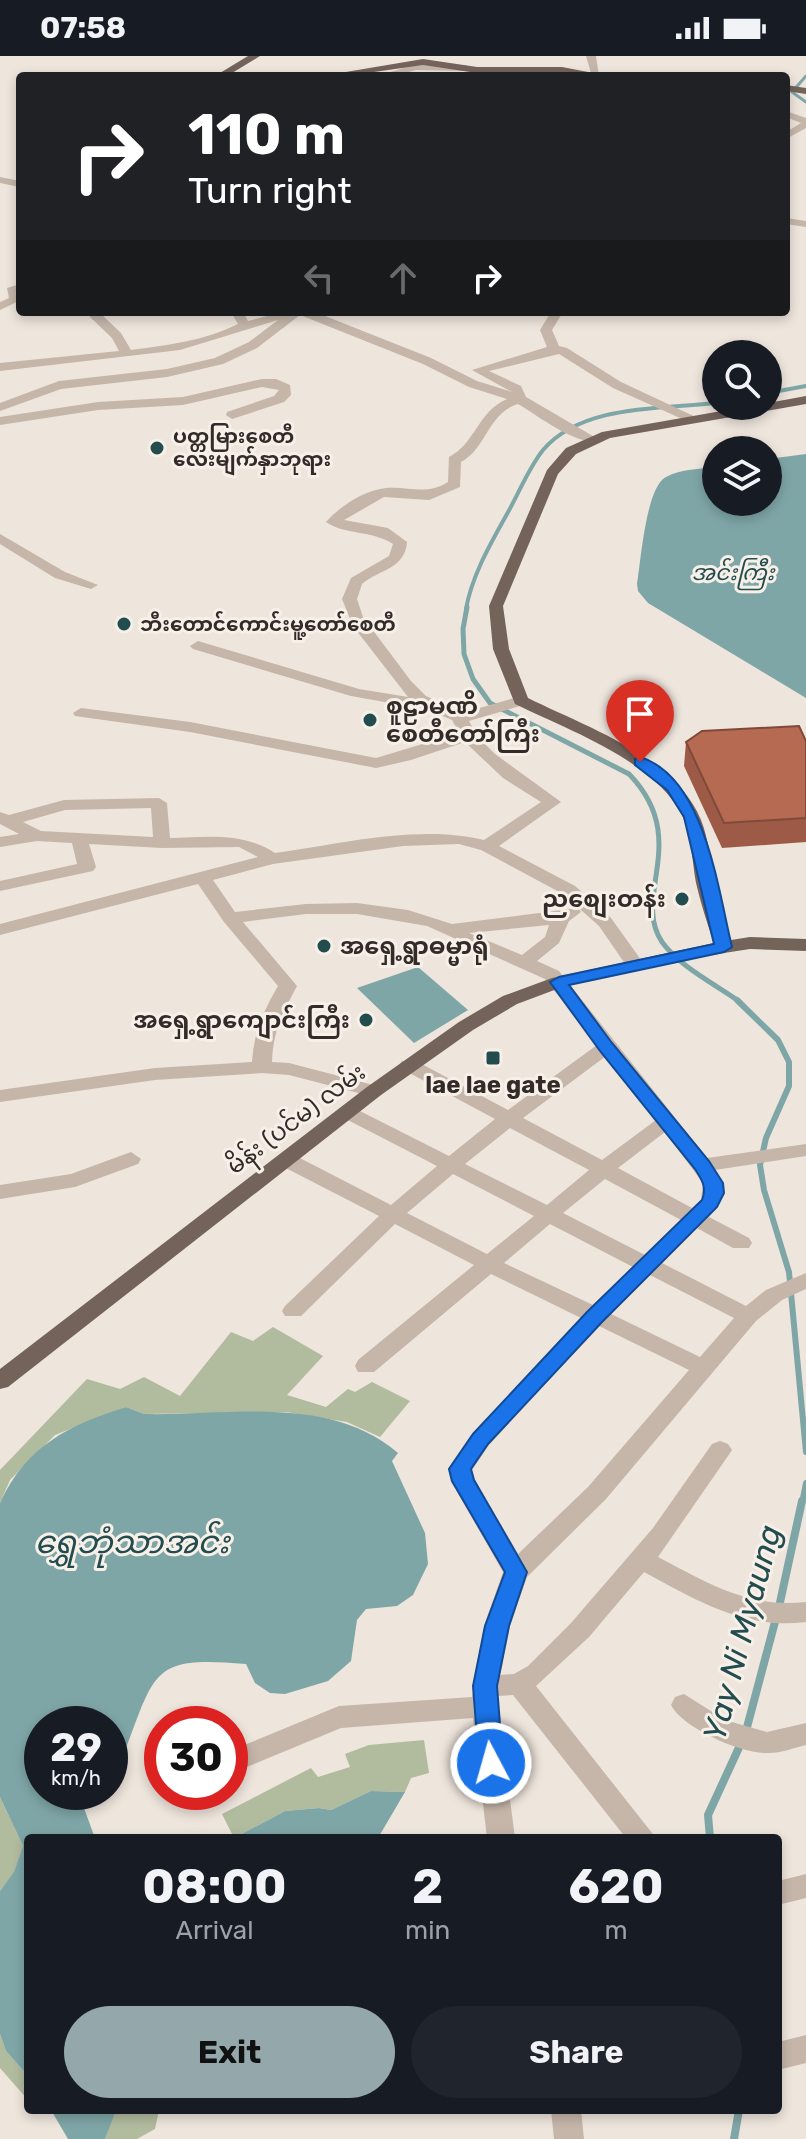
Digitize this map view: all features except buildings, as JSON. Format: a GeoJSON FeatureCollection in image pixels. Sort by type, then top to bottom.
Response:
{"type":"FeatureCollection","features":[{"type":"Feature","properties":{"kind":"main road"},"geometry":{"type":"LineString","coordinates":[[227,72],[255,56]]}},
{"type":"Feature","properties":{"kind":"main road"},"geometry":{"type":"LineString","coordinates":[[351,72],[411,62],[501,72],[582,72]]}},
{"type":"Feature","properties":{"kind":"main road"},"geometry":{"type":"LineString","coordinates":[[724,947],[706,884],[699,838],[679,794],[666,780],[640,762],[521,701],[501,649],[496,606],[552,473],[571,451],[591,439],[806,400]]}},
{"type":"Feature","properties":{"kind":"main road","name":"မိန်း (ပင်မ) လမ်း"},"geometry":{"type":"LineString","coordinates":[[0,1381],[374,1091],[466,1026],[510,1000],[559,982],[698,951],[779,942],[806,945]]}},
{"type":"Feature","properties":{"kind":"street"},"geometry":{"type":"LineString","coordinates":[[398,72],[416,67],[466,68]]}},
{"type":"Feature","properties":{"kind":"street"},"geometry":{"type":"LineString","coordinates":[[0,306],[15,299],[11,290],[16,288]]}},
{"type":"Feature","properties":{"kind":"street"},"geometry":{"type":"LineString","coordinates":[[96,316],[117,336],[127,354]]}},
{"type":"Feature","properties":{"kind":"street"},"geometry":{"type":"LineString","coordinates":[[239,316],[245,325]]}},
{"type":"Feature","properties":{"kind":"street"},"geometry":{"type":"LineString","coordinates":[[0,367],[32,361],[127,354],[225,336],[245,325],[280,316]]}},
{"type":"Feature","properties":{"kind":"street"},"geometry":{"type":"LineString","coordinates":[[0,399],[59,385],[167,373],[219,361],[253,345],[291,316]]}},
{"type":"Feature","properties":{"kind":"street"},"geometry":{"type":"LineString","coordinates":[[314,316],[427,361],[473,384],[520,399],[564,427],[591,439]]}},
{"type":"Feature","properties":{"kind":"street"},"geometry":{"type":"LineString","coordinates":[[554,349],[546,330],[555,316]]}},
{"type":"Feature","properties":{"kind":"street"},"geometry":{"type":"LineString","coordinates":[[520,399],[517,389],[478,370],[554,349],[571,355],[617,385],[694,419]]}},
{"type":"Feature","properties":{"kind":"street"},"geometry":{"type":"LineString","coordinates":[[0,421],[98,406],[183,401],[262,383],[280,384],[287,391],[265,405],[232,415]]}},
{"type":"Feature","properties":{"kind":"street"},"geometry":{"type":"LineString","coordinates":[[0,407],[59,385]]}},
{"type":"Feature","properties":{"kind":"street"},"geometry":{"type":"LineString","coordinates":[[428,705],[402,682],[361,628],[351,603],[351,589],[357,581],[390,564],[398,556],[400,542],[383,531],[333,522],[351,506],[385,492],[421,498],[441,493],[455,484],[454,460],[468,453],[477,430],[500,405],[520,399]]}},
{"type":"Feature","properties":{"kind":"street"},"geometry":{"type":"LineString","coordinates":[[0,538],[60,575],[91,585]]}},
{"type":"Feature","properties":{"kind":"street"},"geometry":{"type":"LineString","coordinates":[[198,646],[357,693],[428,705],[459,719],[469,735],[508,774],[527,789],[553,802],[487,846]]}},
{"type":"Feature","properties":{"kind":"street"},"geometry":{"type":"LineString","coordinates":[[459,719],[521,701]]}},
{"type":"Feature","properties":{"kind":"street"},"geometry":{"type":"LineString","coordinates":[[81,713],[190,727],[376,763],[405,757],[469,735]]}},
{"type":"Feature","properties":{"kind":"street"},"geometry":{"type":"LineString","coordinates":[[5,818],[64,805],[159,803],[162,843]]}},
{"type":"Feature","properties":{"kind":"street"},"geometry":{"type":"LineString","coordinates":[[5,818],[37,836]]}},
{"type":"Feature","properties":{"kind":"street"},"geometry":{"type":"LineString","coordinates":[[0,842],[37,836],[162,843],[240,842],[251,845],[272,859]]}},
{"type":"Feature","properties":{"kind":"street"},"geometry":{"type":"LineString","coordinates":[[0,886],[87,867],[79,838]]}},
{"type":"Feature","properties":{"kind":"street"},"geometry":{"type":"LineString","coordinates":[[0,930],[272,859],[403,841],[459,839],[487,846],[544,876],[586,904],[646,962]]}},
{"type":"Feature","properties":{"kind":"street"},"geometry":{"type":"LineString","coordinates":[[202,876],[230,918],[288,986],[269,1019],[263,1038],[262,1067]]}},
{"type":"Feature","properties":{"kind":"street"},"geometry":{"type":"LineString","coordinates":[[450,930],[561,918],[586,904]]}},
{"type":"Feature","properties":{"kind":"street"},"geometry":{"type":"LineString","coordinates":[[230,918],[327,907],[410,916],[526,961],[552,975],[713,1183],[711,1202],[595,1317],[481,1439],[460,1469],[463,1481],[516,1572]]}},
{"type":"Feature","properties":{"kind":"street"},"geometry":{"type":"LineString","coordinates":[[526,961],[553,939],[561,918]]}},
{"type":"Feature","properties":{"kind":"street"},"geometry":{"type":"LineString","coordinates":[[293,1311],[391,1213],[505,1118],[606,1047]]}},
{"type":"Feature","properties":{"kind":"street"},"geometry":{"type":"LineString","coordinates":[[409,1065],[741,1243]]}},
{"type":"Feature","properties":{"kind":"street"},"geometry":{"type":"LineString","coordinates":[[0,1096],[155,1074],[262,1067],[289,1069],[374,1091]]}},
{"type":"Feature","properties":{"kind":"street"},"geometry":{"type":"LineString","coordinates":[[347,1112],[548,1217],[748,1316]]}},
{"type":"Feature","properties":{"kind":"street"},"geometry":{"type":"LineString","coordinates":[[366,1366],[602,1170],[666,1122]]}},
{"type":"Feature","properties":{"kind":"street"},"geometry":{"type":"LineString","coordinates":[[702,1165],[806,1150]]}},
{"type":"Feature","properties":{"kind":"street"},"geometry":{"type":"LineString","coordinates":[[0,1192],[75,1180],[131,1159]]}},
{"type":"Feature","properties":{"kind":"street"},"geometry":{"type":"LineString","coordinates":[[285,1159],[595,1317],[704,1368]]}},
{"type":"Feature","properties":{"kind":"street"},"geometry":{"type":"LineString","coordinates":[[501,1834],[485,1697],[497,1626],[516,1572],[597,1493],[748,1316],[774,1295],[803,1281]]}},
{"type":"Feature","properties":{"kind":"street"},"geometry":{"type":"LineString","coordinates":[[248,1755],[339,1717],[485,1697],[519,1684],[537,1673],[580,1630],[662,1535],[720,1450]]}},
{"type":"Feature","properties":{"kind":"street"},"geometry":{"type":"LineString","coordinates":[[641,1559],[741,1609],[801,1614]]}},
{"type":"Feature","properties":{"kind":"street"},"geometry":{"type":"LineString","coordinates":[[519,1684],[639,1834]]}},
{"type":"Feature","properties":{"kind":"street"},"geometry":{"type":"LineString","coordinates":[[684,1705],[717,1729],[767,1743],[806,1734]]}},
{"type":"Feature","properties":{"kind":"street"},"geometry":{"type":"LineString","coordinates":[[782,1892],[806,1886]]}},
{"type":"Feature","properties":{"kind":"street"},"geometry":{"type":"LineString","coordinates":[[782,2055],[806,2049]]}},
{"type":"Feature","properties":{"kind":"street"},"geometry":{"type":"LineString","coordinates":[[566,2114],[569,2139]]}},
{"type":"Feature","properties":{"kind":"green space"},"geometry":{"type":"Polygon","coordinates":[[[273,1327],[323,1356],[287,1395],[326,1407],[348,1389],[355,1392],[372,1382],[410,1401],[380,1437],[347,1422],[286,1412],[144,1414],[126,1407],[55,1435],[10,1480],[0,1503],[0,1470],[87,1379],[120,1389],[144,1377],[180,1396],[231,1332],[253,1341],[273,1327]]]}},
{"type":"Feature","properties":{"kind":"green space"},"geometry":{"type":"Polygon","coordinates":[[[424,1740],[429,1773],[411,1778],[405,1792],[371,1791],[331,1810],[285,1811],[242,1834],[232,1834],[222,1814],[230,1810],[248,1810],[248,1801],[311,1768],[318,1777],[350,1767],[345,1754],[369,1745],[424,1740]]]}},
{"type":"Feature","properties":{"kind":"green space"},"geometry":{"type":"Polygon","coordinates":[[[0,1797],[23,1846],[14,1873],[0,1891],[0,1797]]]}},
{"type":"Feature","properties":{"kind":"green space"},"geometry":{"type":"Polygon","coordinates":[[[0,2034],[6,2051],[24,2071],[24,2095],[0,2068],[0,2034]]]}},
{"type":"Feature","properties":{"kind":"green space"},"geometry":{"type":"Polygon","coordinates":[[[113,2114],[158,2114],[155,2129],[137,2139],[105,2139],[113,2114]]]}},
{"type":"Feature","properties":{"kind":"water","name":"အင်းကြီး"},"geometry":{"type":"Polygon","coordinates":[[[806,454],[806,698],[648,603],[638,591],[637,584],[649,509],[659,483],[672,474],[702,469],[702,516],[782,516],[782,457],[806,454]]]}},
{"type":"Feature","properties":{"kind":"water"},"geometry":{"type":"Polygon","coordinates":[[[418,967],[468,1010],[414,1043],[357,988],[418,967]]]}},
{"type":"Feature","properties":{"kind":"water","name":"ရွှေဘုံသာအင်း"},"geometry":{"type":"Polygon","coordinates":[[[126,1407],[144,1414],[277,1412],[341,1422],[371,1434],[398,1453],[392,1461],[425,1533],[428,1564],[413,1595],[397,1606],[366,1609],[357,1620],[351,1661],[328,1681],[285,1694],[270,1693],[255,1683],[246,1664],[215,1662],[175,1666],[152,1685],[128,1743],[128,1706],[24,1706],[24,1810],[85,1810],[94,1834],[24,1834],[24,2071],[6,2051],[0,2034],[0,1891],[14,1872],[23,1846],[0,1797],[0,1503],[23,1466],[36,1452],[68,1430],[126,1407]]]}},
{"type":"Feature","properties":{"kind":"water"},"geometry":{"type":"Polygon","coordinates":[[[371,1791],[405,1792],[380,1834],[242,1834],[285,1811],[331,1810],[371,1791]]]}},
{"type":"Feature","properties":{"kind":"water"},"geometry":{"type":"Polygon","coordinates":[[[53,2114],[114,2114],[105,2139],[68,2139],[53,2114]]]}},
{"type":"Feature","properties":{"kind":"waterway","name":"Yay Ni Myaung"},"geometry":{"type":"LineString","coordinates":[[806,76],[792,92],[806,102]]}},
{"type":"Feature","properties":{"kind":"waterway","name":"Yay Ni Myaung"},"geometry":{"type":"LineString","coordinates":[[782,390],[806,386]]}},
{"type":"Feature","properties":{"kind":"waterway","name":"Yay Ni Myaung"},"geometry":{"type":"LineString","coordinates":[[466,609],[483,560],[528,473],[543,450],[559,435],[601,416],[648,408],[702,404]]}},
{"type":"Feature","properties":{"kind":"waterway","name":"Yay Ni Myaung"},"geometry":{"type":"LineString","coordinates":[[467,607],[463,629],[464,654],[473,679],[490,703],[629,774],[647,798],[656,821],[659,844],[653,905],[654,924],[662,942],[688,967],[740,1002]]}},
{"type":"Feature","properties":{"kind":"waterway","name":"Yay Ni Myaung"},"geometry":{"type":"LineString","coordinates":[[737,1000],[778,1040],[789,1062],[789,1086],[766,1138],[760,1165],[764,1190],[789,1272],[806,1452]]}},
{"type":"Feature","properties":{"kind":"waterway","name":"Yay Ni Myaung"},"geometry":{"type":"LineString","coordinates":[[802,1503],[806,1483]]}},
{"type":"Feature","properties":{"kind":"waterway","name":"Yay Ni Myaung"},"geometry":{"type":"LineString","coordinates":[[779,1607],[802,1501]]}},
{"type":"Feature","properties":{"kind":"waterway","name":"Yay Ni Myaung"},"geometry":{"type":"LineString","coordinates":[[746,1731],[776,1618]]}},
{"type":"Feature","properties":{"kind":"waterway","name":"Yay Ni Myaung"},"geometry":{"type":"LineString","coordinates":[[710,1834],[708,1815],[742,1741]]}},
{"type":"Feature","properties":{"kind":"waterway","name":"Yay Ni Myaung"},"geometry":{"type":"LineString","coordinates":[[734,2139],[738,2114]]}},
{"type":"Feature","properties":{"kind":"place","name":"ပတ္တမြား‌စေတီ‌ လေးမျက်နှာဘုရား"},"geometry":{"type":"Point","coordinates":[157,448]}},
{"type":"Feature","properties":{"kind":"place","name":"ဘီးတောင်ကောင်းမူ့တော်စေတီ"},"geometry":{"type":"Point","coordinates":[124,624]}},
{"type":"Feature","properties":{"kind":"place","name":"စူဠာမဏိ စေတီတော်ကြီး"},"geometry":{"type":"Point","coordinates":[370,720]}},
{"type":"Feature","properties":{"kind":"place","name":"ညစျေးတန်း"},"geometry":{"type":"Point","coordinates":[682,899]}},
{"type":"Feature","properties":{"kind":"place","name":"အရှေ့ရွာဓမ္မာရုံ"},"geometry":{"type":"Point","coordinates":[324,946]}},
{"type":"Feature","properties":{"kind":"place","name":"အရှေ့ရွာကျောင်းကြီး"},"geometry":{"type":"Point","coordinates":[366,1020]}},
{"type":"Feature","properties":{"kind":"place","name":"lae lae gate"},"geometry":{"type":"Point","coordinates":[493,1058]}},
{"type":"Feature","properties":{"kind":"route"},"geometry":{"type":"LineString","coordinates":[[491,1763],[485,1686],[497,1626],[516,1572],[463,1481],[460,1469],[481,1439],[595,1317],[711,1202],[714,1193],[713,1183],[702,1165],[606,1047],[559,982],[724,947],[706,884],[699,838],[692,817],[673,787],[640,762]]}}]}
